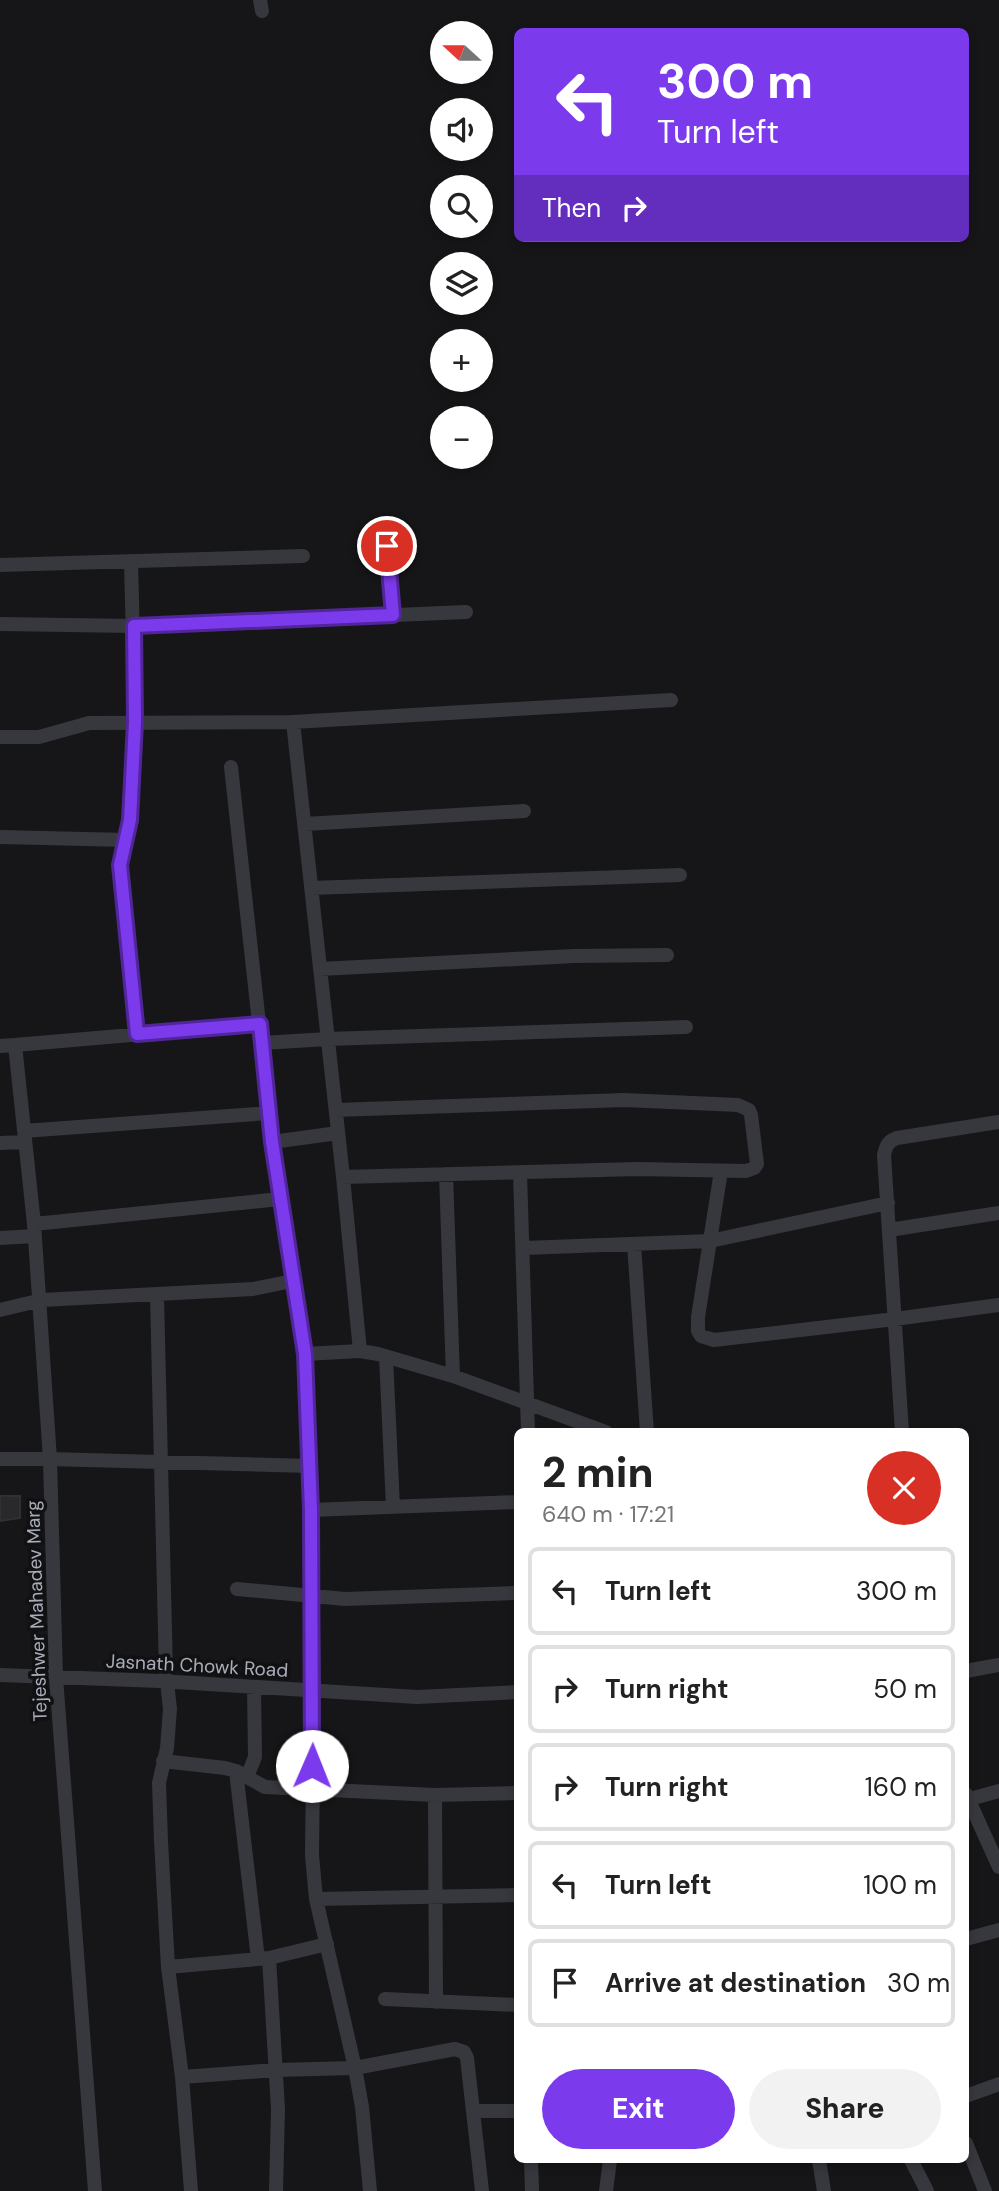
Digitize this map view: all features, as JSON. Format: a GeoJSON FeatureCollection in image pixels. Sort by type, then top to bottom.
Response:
{"type":"FeatureCollection","features":[{"type":"Feature","properties":{"kind":"street"},"geometry":{"type":"LineString","coordinates":[[385,523],[393,615]]}},
{"type":"Feature","properties":{"kind":"street"},"geometry":{"type":"LineString","coordinates":[[0,565],[303,556]]}},
{"type":"Feature","properties":{"kind":"street"},"geometry":{"type":"LineString","coordinates":[[131,561],[135,722],[130,820],[122,851],[121,873],[137,1034]]}},
{"type":"Feature","properties":{"kind":"street"},"geometry":{"type":"LineString","coordinates":[[0,624],[134,626],[466,612]]}},
{"type":"Feature","properties":{"kind":"street"},"geometry":{"type":"LineString","coordinates":[[0,737],[39,737],[89,723],[293,722],[671,699]]}},
{"type":"Feature","properties":{"kind":"street"},"geometry":{"type":"LineString","coordinates":[[293,722],[360,1351]]}},
{"type":"Feature","properties":{"kind":"street"},"geometry":{"type":"LineString","coordinates":[[231,767],[272,1142],[305,1354],[311,1510],[312,1855],[316,1899],[355,2068],[370,2191]]}},
{"type":"Feature","properties":{"kind":"street"},"geometry":{"type":"LineString","coordinates":[[305,824],[524,811]]}},
{"type":"Feature","properties":{"kind":"street"},"geometry":{"type":"LineString","coordinates":[[0,837],[127,840]]}},
{"type":"Feature","properties":{"kind":"street"},"geometry":{"type":"LineString","coordinates":[[312,888],[680,875]]}},
{"type":"Feature","properties":{"kind":"street"},"geometry":{"type":"LineString","coordinates":[[320,969],[574,956],[667,955]]}},
{"type":"Feature","properties":{"kind":"street"},"geometry":{"type":"LineString","coordinates":[[8,1045],[260,1024]]}},
{"type":"Feature","properties":{"kind":"street"},"geometry":{"type":"LineString","coordinates":[[262,1043],[686,1027]]}},
{"type":"Feature","properties":{"kind":"street","name":"Tejeshwer Mahadev Marg"},"geometry":{"type":"LineString","coordinates":[[8,1045],[25,1136],[34,1230],[50,1459],[56,1677],[95,2191]]}},
{"type":"Feature","properties":{"kind":"street"},"geometry":{"type":"LineString","coordinates":[[336,1110],[624,1100],[744,1107],[751,1115],[757,1164],[746,1171],[637,1169],[343,1177]]}},
{"type":"Feature","properties":{"kind":"street"},"geometry":{"type":"LineString","coordinates":[[0,1143],[25,1136],[269,1113]]}},
{"type":"Feature","properties":{"kind":"street"},"geometry":{"type":"LineString","coordinates":[[902,1428],[884,1155],[886,1146],[891,1140],[999,1122]]}},
{"type":"Feature","properties":{"kind":"street"},"geometry":{"type":"LineString","coordinates":[[272,1142],[338,1133]]}},
{"type":"Feature","properties":{"kind":"street"},"geometry":{"type":"LineString","coordinates":[[721,1171],[698,1317],[698,1331],[707,1339],[999,1305]]}},
{"type":"Feature","properties":{"kind":"street"},"geometry":{"type":"LineString","coordinates":[[520,1173],[527,1428]]}},
{"type":"Feature","properties":{"kind":"street"},"geometry":{"type":"LineString","coordinates":[[446,1174],[453,1376]]}},
{"type":"Feature","properties":{"kind":"street"},"geometry":{"type":"LineString","coordinates":[[0,1238],[34,1230],[280,1199]]}},
{"type":"Feature","properties":{"kind":"street"},"geometry":{"type":"LineString","coordinates":[[524,1248],[710,1241],[888,1203]]}},
{"type":"Feature","properties":{"kind":"street"},"geometry":{"type":"LineString","coordinates":[[889,1230],[999,1213]]}},
{"type":"Feature","properties":{"kind":"street"},"geometry":{"type":"LineString","coordinates":[[634,1244],[647,1428]]}},
{"type":"Feature","properties":{"kind":"street"},"geometry":{"type":"LineString","coordinates":[[0,1310],[39,1301],[253,1289],[292,1281]]}},
{"type":"Feature","properties":{"kind":"street"},"geometry":{"type":"LineString","coordinates":[[157,1296],[167,1681],[170,1709],[159,1783],[168,1967],[182,2077],[191,2191]]}},
{"type":"Feature","properties":{"kind":"street"},"geometry":{"type":"LineString","coordinates":[[305,1354],[360,1351],[386,1357],[453,1376],[595,1428]]}},
{"type":"Feature","properties":{"kind":"street"},"geometry":{"type":"LineString","coordinates":[[386,1357],[393,1507]]}},
{"type":"Feature","properties":{"kind":"street"},"geometry":{"type":"LineString","coordinates":[[0,1459],[310,1466]]}},
{"type":"Feature","properties":{"kind":"street"},"geometry":{"type":"LineString","coordinates":[[311,1510],[514,1502]]}},
{"type":"Feature","properties":{"kind":"street"},"geometry":{"type":"LineString","coordinates":[[237,1589],[345,1599],[514,1593]]}},
{"type":"Feature","properties":{"kind":"street"},"geometry":{"type":"LineString","coordinates":[[969,1670],[999,1665]]}},
{"type":"Feature","properties":{"kind":"street","name":"Jasnath Chowk Road"},"geometry":{"type":"LineString","coordinates":[[0,1675],[167,1681],[417,1697],[514,1692]]}},
{"type":"Feature","properties":{"kind":"street"},"geometry":{"type":"LineString","coordinates":[[254,1687],[255,1758],[242,1774],[276,2070],[276,2191]]}},
{"type":"Feature","properties":{"kind":"street"},"geometry":{"type":"LineString","coordinates":[[163,1761],[242,1774],[265,1787],[435,1795],[514,1793]]}},
{"type":"Feature","properties":{"kind":"street"},"geometry":{"type":"LineString","coordinates":[[969,1798],[999,1791]]}},
{"type":"Feature","properties":{"kind":"street"},"geometry":{"type":"LineString","coordinates":[[435,1795],[436,2002]]}},
{"type":"Feature","properties":{"kind":"street"},"geometry":{"type":"LineString","coordinates":[[969,1802],[999,1867]]}},
{"type":"Feature","properties":{"kind":"street"},"geometry":{"type":"LineString","coordinates":[[316,1899],[514,1895]]}},
{"type":"Feature","properties":{"kind":"street"},"geometry":{"type":"LineString","coordinates":[[969,1938],[999,1930]]}},
{"type":"Feature","properties":{"kind":"street"},"geometry":{"type":"LineString","coordinates":[[168,1967],[264,1959],[327,1944]]}},
{"type":"Feature","properties":{"kind":"street"},"geometry":{"type":"LineString","coordinates":[[385,1999],[514,2005]]}},
{"type":"Feature","properties":{"kind":"street"},"geometry":{"type":"LineString","coordinates":[[182,2077],[276,2070],[355,2068],[460,2050],[467,2058],[482,2191]]}},
{"type":"Feature","properties":{"kind":"street"},"geometry":{"type":"LineString","coordinates":[[969,2095],[999,2084]]}},
{"type":"Feature","properties":{"kind":"street"},"geometry":{"type":"LineString","coordinates":[[474,2111],[514,2111]]}},
{"type":"Feature","properties":{"kind":"street"},"geometry":{"type":"LineString","coordinates":[[969,2151],[985,2191]]}},
{"type":"Feature","properties":{"kind":"street"},"geometry":{"type":"LineString","coordinates":[[531,2163],[532,2191]]}},
{"type":"Feature","properties":{"kind":"street"},"geometry":{"type":"LineString","coordinates":[[606,2191],[610,2163]]}},
{"type":"Feature","properties":{"kind":"street"},"geometry":{"type":"LineString","coordinates":[[819,2163],[824,2191]]}},
{"type":"Feature","properties":{"kind":"street"},"geometry":{"type":"LineString","coordinates":[[913,2163],[928,2191]]}},
{"type":"Feature","properties":{"kind":"building"},"geometry":{"type":"Polygon","coordinates":[[[0,1496],[20,1496],[20,1518],[0,1521],[0,1496]]]}},
{"type":"Feature","properties":{"kind":"route"},"geometry":{"type":"LineString","coordinates":[[312,1766],[314,1685],[305,1354],[272,1142],[260,1024],[137,1034],[120,865],[130,820],[135,722],[134,626],[393,615],[387,546]]}}]}
